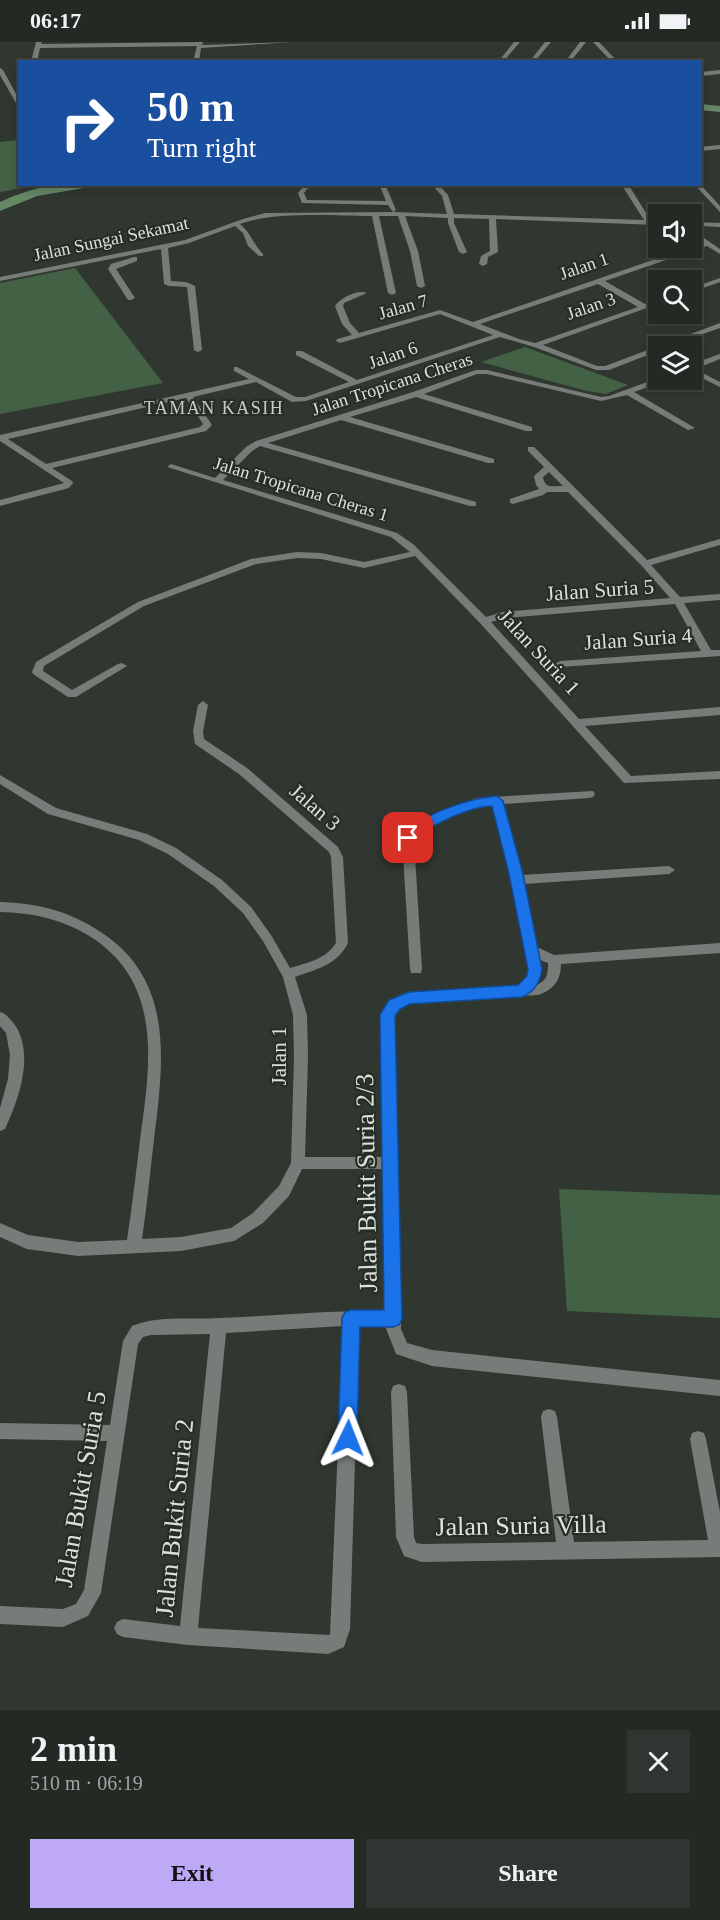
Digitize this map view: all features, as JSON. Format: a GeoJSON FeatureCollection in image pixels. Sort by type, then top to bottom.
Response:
{"type":"FeatureCollection","features":[{"type":"Feature","properties":{"kind":"street"},"geometry":{"type":"LineString","coordinates":[[183,44],[193,42]]}},
{"type":"Feature","properties":{"kind":"street"},"geometry":{"type":"LineString","coordinates":[[35,60],[39,44],[200,46],[291,42]]}},
{"type":"Feature","properties":{"kind":"street"},"geometry":{"type":"LineString","coordinates":[[502,60],[517,42]]}},
{"type":"Feature","properties":{"kind":"street"},"geometry":{"type":"LineString","coordinates":[[533,60],[548,42]]}},
{"type":"Feature","properties":{"kind":"street"},"geometry":{"type":"LineString","coordinates":[[569,60],[583,42]]}},
{"type":"Feature","properties":{"kind":"street"},"geometry":{"type":"LineString","coordinates":[[596,42],[614,60]]}},
{"type":"Feature","properties":{"kind":"street"},"geometry":{"type":"LineString","coordinates":[[0,70],[18,104]]}},
{"type":"Feature","properties":{"kind":"street"},"geometry":{"type":"LineString","coordinates":[[702,74],[720,72]]}},
{"type":"Feature","properties":{"kind":"street"},"geometry":{"type":"LineString","coordinates":[[702,149],[720,147]]}},
{"type":"Feature","properties":{"kind":"street"},"geometry":{"type":"LineString","coordinates":[[312,186],[305,188],[301,193],[304,202],[390,202]]}},
{"type":"Feature","properties":{"kind":"street"},"geometry":{"type":"LineString","coordinates":[[383,186],[414,251],[421,286]]}},
{"type":"Feature","properties":{"kind":"street"},"geometry":{"type":"LineString","coordinates":[[436,186],[445,195],[452,216],[451,223],[463,252]]}},
{"type":"Feature","properties":{"kind":"street"},"geometry":{"type":"LineString","coordinates":[[625,186],[648,222]]}},
{"type":"Feature","properties":{"kind":"street"},"geometry":{"type":"LineString","coordinates":[[699,186],[720,210]]}},
{"type":"Feature","properties":{"kind":"street","name":"Jalan Sungai Sekamat"},"geometry":{"type":"LineString","coordinates":[[0,279],[187,242],[265,215],[287,213],[648,222]]}},
{"type":"Feature","properties":{"kind":"street"},"geometry":{"type":"LineString","coordinates":[[375,214],[392,292]]}},
{"type":"Feature","properties":{"kind":"street"},"geometry":{"type":"LineString","coordinates":[[483,264],[485,256],[494,252],[492,217]]}},
{"type":"Feature","properties":{"kind":"street"},"geometry":{"type":"LineString","coordinates":[[236,224],[246,232],[250,245],[261,255]]}},
{"type":"Feature","properties":{"kind":"street"},"geometry":{"type":"LineString","coordinates":[[702,225],[720,225]]}},
{"type":"Feature","properties":{"kind":"street"},"geometry":{"type":"LineString","coordinates":[[702,240],[720,252]]}},
{"type":"Feature","properties":{"kind":"street","name":"Jalan 1"},"geometry":{"type":"LineString","coordinates":[[474,324],[706,244]]}},
{"type":"Feature","properties":{"kind":"street"},"geometry":{"type":"LineString","coordinates":[[164,246],[167,282],[192,286],[198,350]]}},
{"type":"Feature","properties":{"kind":"street"},"geometry":{"type":"LineString","coordinates":[[130,298],[112,269],[114,266],[136,258],[143,250]]}},
{"type":"Feature","properties":{"kind":"street"},"geometry":{"type":"LineString","coordinates":[[702,287],[720,280]]}},
{"type":"Feature","properties":{"kind":"street"},"geometry":{"type":"LineString","coordinates":[[599,281],[644,307]]}},
{"type":"Feature","properties":{"kind":"street"},"geometry":{"type":"LineString","coordinates":[[357,336],[346,324],[339,306],[341,302],[363,293]]}},
{"type":"Feature","properties":{"kind":"street","name":"Jalan 3"},"geometry":{"type":"LineString","coordinates":[[536,345],[648,306]]}},
{"type":"Feature","properties":{"kind":"street","name":"Jalan 7"},"geometry":{"type":"LineString","coordinates":[[340,341],[440,312],[596,368],[606,368],[648,352]]}},
{"type":"Feature","properties":{"kind":"street"},"geometry":{"type":"LineString","coordinates":[[690,336],[720,325]]}},
{"type":"Feature","properties":{"kind":"street","name":"Jalan 6"},"geometry":{"type":"LineString","coordinates":[[255,380],[295,399],[306,399],[500,335]]}},
{"type":"Feature","properties":{"kind":"street"},"geometry":{"type":"LineString","coordinates":[[310,350],[299,353],[357,383]]}},
{"type":"Feature","properties":{"kind":"street"},"geometry":{"type":"LineString","coordinates":[[702,364],[720,356]]}},
{"type":"Feature","properties":{"kind":"street"},"geometry":{"type":"LineString","coordinates":[[237,369],[255,380]]}},
{"type":"Feature","properties":{"kind":"street","name":"Jalan Tropicana Cheras"},"geometry":{"type":"LineString","coordinates":[[218,481],[249,449],[259,443],[343,418],[476,372],[487,372],[589,398],[610,398],[648,384]]}},
{"type":"Feature","properties":{"kind":"street"},"geometry":{"type":"LineString","coordinates":[[702,374],[720,385]]}},
{"type":"Feature","properties":{"kind":"street"},"geometry":{"type":"LineString","coordinates":[[1,438],[255,380]]}},
{"type":"Feature","properties":{"kind":"street"},"geometry":{"type":"LineString","coordinates":[[628,392],[691,428]]}},
{"type":"Feature","properties":{"kind":"street"},"geometry":{"type":"LineString","coordinates":[[416,394],[529,429]]}},
{"type":"Feature","properties":{"kind":"street"},"geometry":{"type":"LineString","coordinates":[[45,467],[203,429],[208,425],[188,395]]}},
{"type":"Feature","properties":{"kind":"street"},"geometry":{"type":"LineString","coordinates":[[343,418],[490,461]]}},
{"type":"Feature","properties":{"kind":"street"},"geometry":{"type":"LineString","coordinates":[[0,503],[66,486],[69,483],[1,438]]}},
{"type":"Feature","properties":{"kind":"street"},"geometry":{"type":"LineString","coordinates":[[259,443],[473,504]]}},
{"type":"Feature","properties":{"kind":"street"},"geometry":{"type":"LineString","coordinates":[[531,449],[645,564],[679,602],[707,653]]}},
{"type":"Feature","properties":{"kind":"street","name":"Jalan Tropicana Cheras 1"},"geometry":{"type":"LineString","coordinates":[[171,467],[394,535],[416,553]]}},
{"type":"Feature","properties":{"kind":"street"},"geometry":{"type":"LineString","coordinates":[[544,489],[540,485],[538,476],[549,468]]}},
{"type":"Feature","properties":{"kind":"street"},"geometry":{"type":"LineString","coordinates":[[513,501],[540,493],[544,489],[571,489]]}},
{"type":"Feature","properties":{"kind":"street"},"geometry":{"type":"LineString","coordinates":[[645,564],[720,542]]}},
{"type":"Feature","properties":{"kind":"street"},"geometry":{"type":"LineString","coordinates":[[84,704],[37,672],[40,664],[141,604],[216,574],[274,557],[321,556],[364,565],[416,553]]}},
{"type":"Feature","properties":{"kind":"street","name":"Jalan Suria 1"},"geometry":{"type":"LineString","coordinates":[[416,553],[484,621],[579,723],[628,780],[720,775]]}},
{"type":"Feature","properties":{"kind":"street","name":"Jalan Suria 5"},"geometry":{"type":"LineString","coordinates":[[484,621],[503,615],[720,597]]}},
{"type":"Feature","properties":{"kind":"street","name":"Jalan Suria 4"},"geometry":{"type":"LineString","coordinates":[[560,664],[720,653]]}},
{"type":"Feature","properties":{"kind":"street"},"geometry":{"type":"LineString","coordinates":[[72,695],[122,666]]}},
{"type":"Feature","properties":{"kind":"street","name":"Jalan 3"},"geometry":{"type":"LineString","coordinates":[[203,705],[198,731],[199,741],[243,771],[295,813],[334,850],[337,857],[342,943],[339,952],[323,962],[288,974]]}},
{"type":"Feature","properties":{"kind":"street"},"geometry":{"type":"LineString","coordinates":[[579,723],[720,711]]}},
{"type":"Feature","properties":{"kind":"street","name":"Jalan 1"},"geometry":{"type":"LineString","coordinates":[[0,779],[46,808],[143,837],[172,851],[196,866],[247,910],[288,974],[300,1015],[301,1058],[298,1163],[284,1191],[258,1218],[234,1234],[182,1244],[78,1249],[27,1242],[0,1230]]}},
{"type":"Feature","properties":{"kind":"street"},"geometry":{"type":"LineString","coordinates":[[416,969],[408,838],[422,827],[476,802],[589,794]]}},
{"type":"Feature","properties":{"kind":"street"},"geometry":{"type":"LineString","coordinates":[[497,801],[517,880],[535,969],[534,978],[522,991]]}},
{"type":"Feature","properties":{"kind":"street"},"geometry":{"type":"LineString","coordinates":[[517,880],[669,870]]}},
{"type":"Feature","properties":{"kind":"street"},"geometry":{"type":"LineString","coordinates":[[0,907],[24,907],[54,913],[80,924],[108,942],[137,973],[152,1016],[155,1044],[152,1104],[134,1246]]}},
{"type":"Feature","properties":{"kind":"street"},"geometry":{"type":"LineString","coordinates":[[529,948],[537,954],[554,960],[720,948]]}},
{"type":"Feature","properties":{"kind":"street","name":"Jalan Bukit Suria 2/3"},"geometry":{"type":"LineString","coordinates":[[554,960],[555,977],[547,987],[522,991],[409,998],[394,1004],[387,1015],[393,1329],[402,1349],[432,1358],[720,1388]]}},
{"type":"Feature","properties":{"kind":"street"},"geometry":{"type":"LineString","coordinates":[[0,1017],[12,1032],[16,1056],[15,1076],[8,1109],[0,1125]]}},
{"type":"Feature","properties":{"kind":"street"},"geometry":{"type":"LineString","coordinates":[[298,1163],[390,1163]]}},
{"type":"Feature","properties":{"kind":"street"},"geometry":{"type":"LineString","coordinates":[[219,1326],[351,1318],[393,1319]]}},
{"type":"Feature","properties":{"kind":"street","name":"Jalan Bukit Suria 2"},"geometry":{"type":"LineString","coordinates":[[219,1326],[188,1636],[328,1645],[338,1641],[341,1629],[351,1318]]}},
{"type":"Feature","properties":{"kind":"street","name":"Jalan Bukit Suria 5"},"geometry":{"type":"LineString","coordinates":[[0,1615],[63,1618],[81,1610],[92,1593],[131,1341],[138,1331],[151,1327],[219,1326]]}},
{"type":"Feature","properties":{"kind":"street","name":"Jalan Suria Villa"},"geometry":{"type":"LineString","coordinates":[[399,1392],[405,1537],[410,1550],[422,1553],[719,1548]]}},
{"type":"Feature","properties":{"kind":"street"},"geometry":{"type":"LineString","coordinates":[[549,1417],[566,1549]]}},
{"type":"Feature","properties":{"kind":"street"},"geometry":{"type":"LineString","coordinates":[[0,1431],[118,1433]]}},
{"type":"Feature","properties":{"kind":"street"},"geometry":{"type":"LineString","coordinates":[[698,1439],[719,1548]]}},
{"type":"Feature","properties":{"kind":"street"},"geometry":{"type":"LineString","coordinates":[[123,1628],[188,1636]]}},
{"type":"Feature","properties":{"kind":"green space"},"geometry":{"type":"Polygon","coordinates":[[[18,140],[18,186],[33,186],[0,192],[0,142],[18,140]]]}},
{"type":"Feature","properties":{"kind":"green space"},"geometry":{"type":"Polygon","coordinates":[[[75,268],[163,383],[0,414],[0,283],[75,268]]]}},
{"type":"Feature","properties":{"kind":"green space"},"geometry":{"type":"Polygon","coordinates":[[[525,347],[628,385],[606,394],[587,391],[481,362],[525,347]]]}},
{"type":"Feature","properties":{"kind":"green space"},"geometry":{"type":"Polygon","coordinates":[[[559,1189],[720,1195],[720,1318],[567,1311],[559,1189]]]}},
{"type":"Feature","properties":{"kind":"waterway"},"geometry":{"type":"LineString","coordinates":[[702,107],[720,109]]}},
{"type":"Feature","properties":{"kind":"waterway"},"geometry":{"type":"LineString","coordinates":[[0,207],[33,193],[76,186]]}},
{"type":"Feature","properties":{"kind":"district","name":"TAMAN KASIH"},"geometry":{"type":"Point","coordinates":[214,408]}},
{"type":"Feature","properties":{"kind":"route"},"geometry":{"type":"LineString","coordinates":[[348,1438],[351,1318],[393,1319],[387,1015],[394,1004],[409,998],[522,991],[534,978],[535,969],[516,874],[497,801],[476,802],[422,827],[408,838]]}}]}
